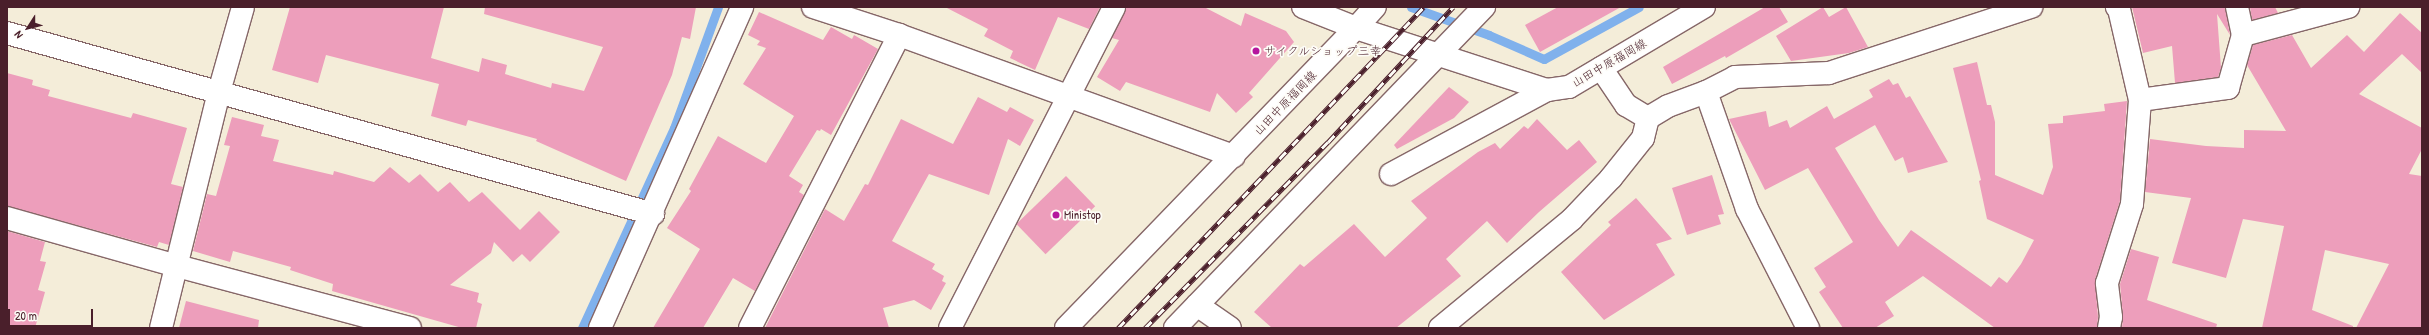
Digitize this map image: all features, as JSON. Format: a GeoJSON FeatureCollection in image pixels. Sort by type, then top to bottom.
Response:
{"type":"FeatureCollection","features":[{"type":"Feature","properties":{"kind":"street"},"geometry":{"type":"LineString","coordinates":[[161,328],[219,92],[243,7]]}},
{"type":"Feature","properties":{"kind":"street"},"geometry":{"type":"LineString","coordinates":[[600,328],[653,214],[742,7]]}},
{"type":"Feature","properties":{"kind":"street"},"geometry":{"type":"LineString","coordinates":[[813,7],[899,35],[1234,156]]}},
{"type":"Feature","properties":{"kind":"street"},"geometry":{"type":"LineString","coordinates":[[950,328],[1067,96],[1114,7]]}},
{"type":"Feature","properties":{"kind":"street"},"geometry":{"type":"LineString","coordinates":[[1303,7],[1356,28],[1376,7]]}},
{"type":"Feature","properties":{"kind":"street"},"geometry":{"type":"LineString","coordinates":[[1175,328],[1484,7]]}},
{"type":"Feature","properties":{"kind":"street","name":"山田中原福岡線"},"geometry":{"type":"LineString","coordinates":[[1066,328],[1234,156],[1356,28],[1547,90],[1569,87],[1704,7]]}},
{"type":"Feature","properties":{"kind":"street"},"geometry":{"type":"LineString","coordinates":[[1440,328],[1572,219],[1611,178],[1643,138],[1648,118],[1668,106],[1706,92],[1735,77],[1829,73],[2031,7]]}},
{"type":"Feature","properties":{"kind":"street"},"geometry":{"type":"LineString","coordinates":[[2109,328],[2111,317],[2107,283],[2132,204],[2140,100],[2119,9],[2117,7]]}},
{"type":"Feature","properties":{"kind":"street"},"geometry":{"type":"LineString","coordinates":[[2140,100],[2228,88],[2243,35],[2237,7]]}},
{"type":"Feature","properties":{"kind":"street"},"geometry":{"type":"LineString","coordinates":[[2243,35],[2348,7]]}},
{"type":"Feature","properties":{"kind":"street"},"geometry":{"type":"LineString","coordinates":[[7,33],[653,214]]}},
{"type":"Feature","properties":{"kind":"street"},"geometry":{"type":"LineString","coordinates":[[750,328],[899,35]]}},
{"type":"Feature","properties":{"kind":"street"},"geometry":{"type":"LineString","coordinates":[[1600,68],[1626,105],[1648,118]]}},
{"type":"Feature","properties":{"kind":"street"},"geometry":{"type":"LineString","coordinates":[[1391,174],[1547,90]]}},
{"type":"Feature","properties":{"kind":"street"},"geometry":{"type":"LineString","coordinates":[[1706,92],[1747,209],[1808,328]]}},
{"type":"Feature","properties":{"kind":"street"},"geometry":{"type":"LineString","coordinates":[[7,218],[177,266],[410,328]]}},
{"type":"Feature","properties":{"kind":"street"},"geometry":{"type":"LineString","coordinates":[[1197,305],[1230,328]]}},
{"type":"Feature","properties":{"kind":"building"},"geometry":{"type":"Polygon","coordinates":[[[290,7],[444,7],[431,58],[479,72],[482,58],[507,65],[505,74],[551,88],[552,83],[584,91],[603,47],[484,14],[485,7],[696,7],[690,39],[682,37],[672,75],[626,181],[536,141],[537,139],[468,120],[466,126],[431,116],[439,84],[326,55],[318,83],[272,70],[290,7]]]}},
{"type":"Feature","properties":{"kind":"building"},"geometry":{"type":"Polygon","coordinates":[[[945,7],[1100,7],[1089,29],[1058,17],[1035,70],[1010,58],[1013,51],[984,36],[988,29],[945,7]]]}},
{"type":"Feature","properties":{"kind":"building"},"geometry":{"type":"Polygon","coordinates":[[[1126,7],[1204,7],[1241,26],[1245,13],[1286,31],[1294,42],[1249,93],[1253,97],[1236,113],[1217,93],[1210,112],[1126,82],[1120,91],[1097,77],[1119,40],[1112,38],[1126,7]]]}},
{"type":"Feature","properties":{"kind":"building"},"geometry":{"type":"Polygon","coordinates":[[[1558,7],[1621,7],[1540,52],[1525,25],[1558,7]]]}},
{"type":"Feature","properties":{"kind":"building"},"geometry":{"type":"Polygon","coordinates":[[[1765,7],[1779,7],[1788,22],[1726,58],[1725,56],[1672,84],[1663,67],[1765,7]]]}},
{"type":"Feature","properties":{"kind":"building"},"geometry":{"type":"Polygon","coordinates":[[[1823,7],[1829,17],[1846,7],[1868,47],[1849,53],[1791,61],[1776,36],[1823,7]]]}},
{"type":"Feature","properties":{"kind":"building"},"geometry":{"type":"Polygon","coordinates":[[[2132,7],[2225,7],[2230,35],[2217,14],[2221,68],[2218,77],[2175,83],[2172,46],[2143,53],[2132,7]]]}},
{"type":"Feature","properties":{"kind":"building"},"geometry":{"type":"Polygon","coordinates":[[[2250,7],[2275,7],[2278,13],[2252,20],[2250,7]]]}},
{"type":"Feature","properties":{"kind":"building"},"geometry":{"type":"Polygon","coordinates":[[[759,12],[823,40],[831,27],[852,39],[854,35],[878,49],[831,135],[821,129],[820,131],[817,130],[789,176],[803,185],[799,192],[804,195],[755,291],[733,278],[703,328],[653,328],[700,249],[667,228],[691,191],[689,189],[718,136],[766,163],[794,116],[743,84],[766,48],[757,45],[760,41],[748,35],[759,12]]]}},
{"type":"Feature","properties":{"kind":"building"},"geometry":{"type":"Polygon","coordinates":[[[2400,13],[2422,33],[2422,73],[2402,54],[2359,94],[2422,128],[2422,149],[2409,174],[2422,176],[2422,328],[2356,328],[2389,264],[2325,250],[2312,310],[2353,326],[2353,328],[2262,328],[2284,226],[2243,219],[2226,278],[2172,263],[2191,198],[2145,192],[2150,139],[2206,146],[2244,148],[2244,130],[2286,131],[2247,65],[2253,45],[2292,35],[2311,68],[2347,35],[2364,52],[2400,13]]]}},
{"type":"Feature","properties":{"kind":"building"},"geometry":{"type":"Polygon","coordinates":[[[1977,62],[1987,105],[1991,105],[1995,122],[1995,175],[2043,195],[2053,167],[2048,124],[2063,123],[2063,116],[2105,111],[2104,104],[2127,101],[2120,201],[2095,280],[2098,317],[2097,328],[1995,328],[1923,276],[1885,302],[1894,316],[1875,328],[1843,328],[1819,292],[1826,287],[1814,268],[1853,242],[1808,168],[1765,190],[1729,119],[1766,111],[1769,127],[1787,120],[1790,128],[1827,106],[1834,119],[1873,97],[1869,90],[1889,79],[1893,85],[1898,83],[1906,98],[1910,96],[1948,162],[1908,173],[1903,157],[1895,161],[1875,125],[1835,148],[1879,220],[1898,247],[1911,230],[1991,287],[1999,277],[2007,283],[2021,264],[2034,240],[1987,219],[1979,181],[1981,180],[1953,68],[1977,62]]]}},
{"type":"Feature","properties":{"kind":"building"},"geometry":{"type":"Polygon","coordinates":[[[7,73],[33,80],[32,85],[50,90],[48,96],[131,118],[133,113],[187,128],[171,184],[183,187],[169,245],[159,242],[157,247],[7,206],[7,73]]]}},
{"type":"Feature","properties":{"kind":"building"},"geometry":{"type":"Polygon","coordinates":[[[1449,87],[1469,102],[1454,118],[1397,149],[1394,145],[1449,87]]]}},
{"type":"Feature","properties":{"kind":"building"},"geometry":{"type":"Polygon","coordinates":[[[978,97],[1007,112],[1010,107],[1034,120],[1020,146],[1008,139],[989,195],[929,174],[892,241],[935,264],[932,269],[944,276],[942,281],[946,283],[931,310],[914,300],[883,308],[889,328],[765,328],[825,209],[844,221],[865,184],[868,185],[901,119],[953,144],[978,97]]]}},
{"type":"Feature","properties":{"kind":"building"},"geometry":{"type":"Polygon","coordinates":[[[232,117],[264,125],[261,136],[279,140],[273,161],[333,175],[334,171],[374,182],[390,167],[409,183],[420,174],[438,192],[450,182],[469,202],[482,192],[520,230],[539,211],[560,232],[530,262],[522,254],[513,262],[494,242],[491,253],[450,285],[479,293],[477,302],[482,304],[476,328],[462,328],[332,291],[333,284],[290,270],[291,267],[233,251],[230,262],[193,251],[207,194],[216,196],[230,146],[224,145],[232,117]]]}},
{"type":"Feature","properties":{"kind":"building"},"geometry":{"type":"Polygon","coordinates":[[[1537,119],[1567,150],[1579,140],[1597,162],[1539,212],[1507,243],[1487,221],[1446,259],[1461,276],[1396,328],[1272,328],[1254,312],[1300,264],[1304,267],[1354,224],[1385,257],[1427,218],[1411,201],[1478,152],[1495,143],[1500,149],[1524,126],[1528,129],[1537,119]]]}},
{"type":"Feature","properties":{"kind":"building"},"geometry":{"type":"Polygon","coordinates":[[[1712,175],[1724,214],[1718,215],[1721,224],[1687,235],[1672,188],[1712,175]]]}},
{"type":"Feature","properties":{"kind":"building","name":"Ministop"},"geometry":{"type":"Polygon","coordinates":[[[1066,176],[1095,206],[1046,254],[1016,224],[1066,176]]]}},
{"type":"Feature","properties":{"kind":"building"},"geometry":{"type":"Polygon","coordinates":[[[1636,198],[1672,239],[1656,244],[1675,275],[1604,320],[1561,272],[1611,225],[1608,222],[1636,198]]]}},
{"type":"Feature","properties":{"kind":"building"},"geometry":{"type":"Polygon","coordinates":[[[7,231],[45,242],[40,261],[46,262],[38,290],[45,292],[35,328],[7,328],[7,231]]]}},
{"type":"Feature","properties":{"kind":"building"},"geometry":{"type":"Polygon","coordinates":[[[2131,249],[2159,257],[2147,300],[2217,324],[2216,328],[2122,328],[2123,316],[2120,284],[2131,249]]]}},
{"type":"Feature","properties":{"kind":"building"},"geometry":{"type":"Polygon","coordinates":[[[186,301],[259,320],[258,328],[179,328],[186,301]]]}},
{"type":"Feature","properties":{"kind":"waterway"},"geometry":{"type":"LineString","coordinates":[[582,328],[674,128],[718,7]]}},
{"type":"Feature","properties":{"kind":"waterway"},"geometry":{"type":"LineString","coordinates":[[1411,7],[1489,35],[1544,59],[1639,7]]}},
{"type":"Feature","properties":{"kind":"railway"},"geometry":{"type":"LineString","coordinates":[[1118,328],[1424,7]]}},
{"type":"Feature","properties":{"kind":"railway"},"geometry":{"type":"LineString","coordinates":[[1145,328],[1328,142],[1453,7]]}},
{"type":"Feature","properties":{"kind":"place","name":"サイクルショップ三幸"},"geometry":{"type":"Point","coordinates":[1256,51]}},
{"type":"Feature","properties":{"kind":"place","name":"Ministop"},"geometry":{"type":"Point","coordinates":[1056,215]}}]}
